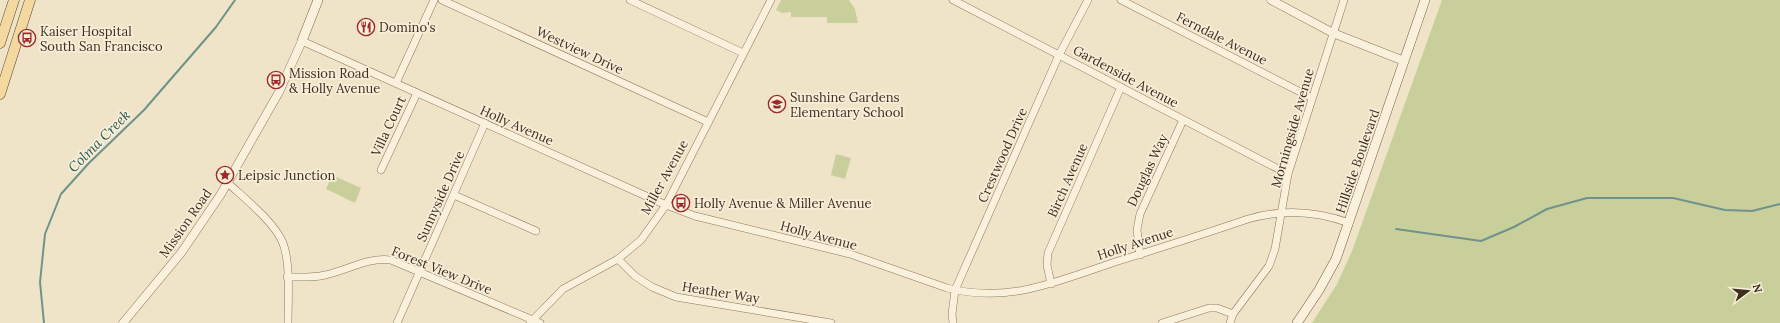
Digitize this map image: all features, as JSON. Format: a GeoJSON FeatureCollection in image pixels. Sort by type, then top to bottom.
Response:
{"type":"FeatureCollection","features":[{"type":"Feature","properties":{"kind":"main road"},"geometry":{"type":"LineString","coordinates":[[0,43],[14,0]]}},
{"type":"Feature","properties":{"kind":"main road"},"geometry":{"type":"LineString","coordinates":[[0,94],[4,69],[30,0]]}},
{"type":"Feature","properties":{"kind":"main road","name":"Mission Road"},"geometry":{"type":"LineString","coordinates":[[302,41],[318,0]]}},
{"type":"Feature","properties":{"kind":"main road","name":"Hillside Boulevard"},"geometry":{"type":"LineString","coordinates":[[1297,323],[1332,267],[1349,223],[1425,0]]}},
{"type":"Feature","properties":{"kind":"street"},"geometry":{"type":"LineString","coordinates":[[396,83],[434,0]]}},
{"type":"Feature","properties":{"kind":"street","name":"Westview Drive"},"geometry":{"type":"LineString","coordinates":[[442,0],[708,122]]}},
{"type":"Feature","properties":{"kind":"street"},"geometry":{"type":"LineString","coordinates":[[630,0],[743,53]]}},
{"type":"Feature","properties":{"kind":"street","name":"Miller Avenue"},"geometry":{"type":"LineString","coordinates":[[531,322],[563,288],[618,259],[641,240],[666,205],[771,0]]}},
{"type":"Feature","properties":{"kind":"street","name":"Gardenside Avenue"},"geometry":{"type":"LineString","coordinates":[[953,0],[1288,174]]}},
{"type":"Feature","properties":{"kind":"street","name":"Crestwood Drive"},"geometry":{"type":"LineString","coordinates":[[953,323],[952,314],[955,290],[1059,55],[1088,0]]}},
{"type":"Feature","properties":{"kind":"street","name":"Ferndale Avenue"},"geometry":{"type":"LineString","coordinates":[[1121,0],[1312,98]]}},
{"type":"Feature","properties":{"kind":"street"},"geometry":{"type":"LineString","coordinates":[[1271,0],[1333,33],[1404,61]]}},
{"type":"Feature","properties":{"kind":"street","name":"Morningside Avenue"},"geometry":{"type":"LineString","coordinates":[[1230,323],[1233,314],[1269,266],[1276,249],[1288,174],[1344,0]]}},
{"type":"Feature","properties":{"kind":"street","name":"Holly Avenue"},"geometry":{"type":"LineString","coordinates":[[302,41],[666,205],[695,216],[845,253],[955,290],[1000,294],[1030,290],[1255,217],[1282,212],[1317,214],[1349,223]]}},
{"type":"Feature","properties":{"kind":"street","name":"Mission Road"},"geometry":{"type":"LineString","coordinates":[[123,323],[181,253],[228,183],[280,90],[302,41]]}},
{"type":"Feature","properties":{"kind":"street","name":"Birch Avenue"},"geometry":{"type":"LineString","coordinates":[[1050,284],[1047,265],[1048,253],[1121,87]]}},
{"type":"Feature","properties":{"kind":"street","name":"Villa Court"},"geometry":{"type":"LineString","coordinates":[[381,170],[417,93]]}},
{"type":"Feature","properties":{"kind":"street","name":"Douglas Way"},"geometry":{"type":"LineString","coordinates":[[1140,255],[1137,230],[1140,214],[1183,120]]}},
{"type":"Feature","properties":{"kind":"street","name":"Sunnyside Drive"},"geometry":{"type":"LineString","coordinates":[[397,323],[485,123]]}},
{"type":"Feature","properties":{"kind":"street"},"geometry":{"type":"LineString","coordinates":[[228,183],[272,226],[279,236],[286,255],[288,323]]}},
{"type":"Feature","properties":{"kind":"street"},"geometry":{"type":"LineString","coordinates":[[454,195],[536,231]]}},
{"type":"Feature","properties":{"kind":"street","name":"Forest View Drive"},"geometry":{"type":"LineString","coordinates":[[287,277],[324,275],[368,260],[380,258],[391,260],[531,322],[540,323]]}},
{"type":"Feature","properties":{"kind":"street","name":"Heather Way"},"geometry":{"type":"LineString","coordinates":[[618,259],[635,276],[652,287],[676,297],[831,323]]}},
{"type":"Feature","properties":{"kind":"street"},"geometry":{"type":"LineString","coordinates":[[1162,323],[1209,308],[1217,308],[1233,314]]}},
{"type":"Feature","properties":{"kind":"green space"},"geometry":{"type":"Polygon","coordinates":[[[781,0],[849,0],[855,9],[858,23],[827,23],[827,17],[791,17],[791,12],[782,13],[776,10],[781,0]]]}},
{"type":"Feature","properties":{"kind":"green space"},"geometry":{"type":"Polygon","coordinates":[[[1442,0],[1780,0],[1780,323],[1312,323],[1337,284],[1352,251],[1442,0]]]}},
{"type":"Feature","properties":{"kind":"green space"},"geometry":{"type":"Polygon","coordinates":[[[836,154],[851,158],[845,179],[831,175],[836,154]]]}},
{"type":"Feature","properties":{"kind":"green space"},"geometry":{"type":"Polygon","coordinates":[[[332,175],[361,188],[355,203],[326,189],[332,175]]]}},
{"type":"Feature","properties":{"kind":"waterway","name":"Colma Creek"},"geometry":{"type":"LineString","coordinates":[[44,323],[40,282],[45,234],[61,194],[89,163],[144,110],[216,27],[235,0]]}},
{"type":"Feature","properties":{"kind":"waterway"},"geometry":{"type":"LineString","coordinates":[[1396,229],[1481,241],[1514,227],[1547,209],[1587,198],[1673,198],[1725,210],[1752,211],[1780,204]]}},
{"type":"Feature","properties":{"kind":"place","name":"Domino's"},"geometry":{"type":"Point","coordinates":[366,27]}},
{"type":"Feature","properties":{"kind":"place","name":"Kaiser Hospital South San Francisco"},"geometry":{"type":"Point","coordinates":[27,38]}},
{"type":"Feature","properties":{"kind":"place","name":"Mission Road & Holly Avenue"},"geometry":{"type":"Point","coordinates":[276,80]}},
{"type":"Feature","properties":{"kind":"place","name":"Sunshine Gardens Elementary School"},"geometry":{"type":"Point","coordinates":[777,104]}},
{"type":"Feature","properties":{"kind":"place","name":"Leipsic Junction"},"geometry":{"type":"Point","coordinates":[225,175]}},
{"type":"Feature","properties":{"kind":"place","name":"Holly Avenue & Miller Avenue"},"geometry":{"type":"Point","coordinates":[681,203]}}]}
